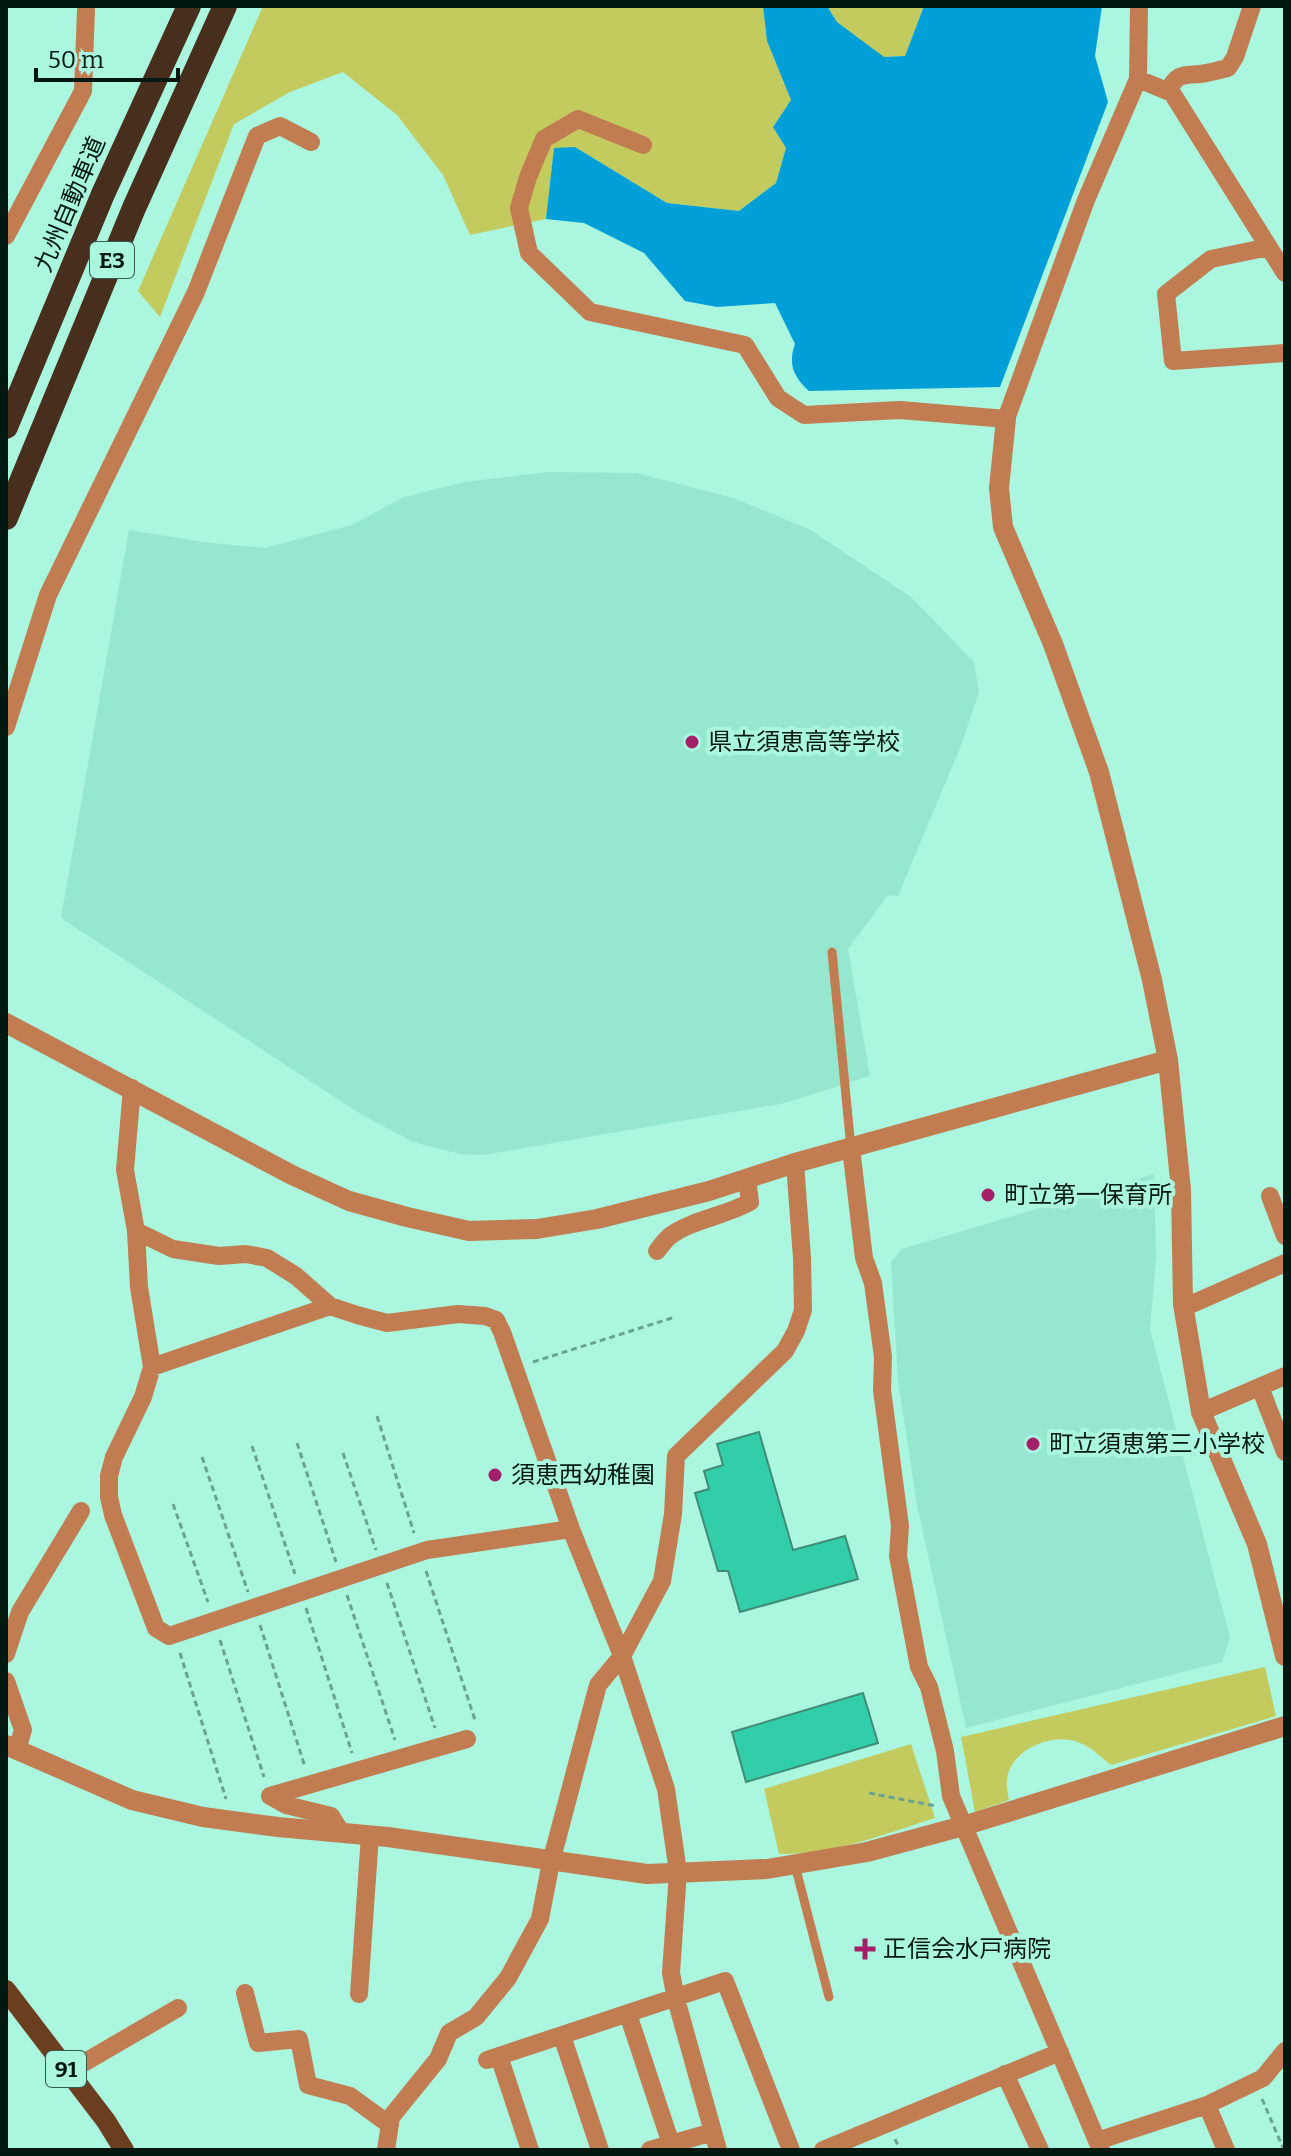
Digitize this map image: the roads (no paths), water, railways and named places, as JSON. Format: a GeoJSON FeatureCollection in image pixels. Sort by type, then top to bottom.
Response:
{"type":"FeatureCollection","features":[{"type":"Feature","properties":{"kind":"highway","name":"九州自動車道"},"geometry":{"type":"LineString","coordinates":[[6,427],[103,194],[189,6]]}},
{"type":"Feature","properties":{"kind":"highway","name":"E3"},"geometry":{"type":"LineString","coordinates":[[6,518],[128,222],[225,6]]}},
{"type":"Feature","properties":{"kind":"main road","name":"91"},"geometry":{"type":"LineString","coordinates":[[6,1990],[106,2121],[124,2150]]}},
{"type":"Feature","properties":{"kind":"street"},"geometry":{"type":"LineString","coordinates":[[1139,6],[1138,79],[1086,200],[1006,419],[999,488],[1003,527],[1053,644],[1099,772],[1152,980],[1168,1060],[1181,1190],[1183,1304],[1201,1412],[1277,1589],[1285,1656]]}},
{"type":"Feature","properties":{"kind":"street"},"geometry":{"type":"LineString","coordinates":[[1168,91],[1182,73],[1203,74],[1228,68],[1235,57],[1252,6]]}},
{"type":"Feature","properties":{"kind":"street"},"geometry":{"type":"LineString","coordinates":[[6,236],[83,91],[86,10]]}},
{"type":"Feature","properties":{"kind":"street"},"geometry":{"type":"LineString","coordinates":[[1138,79],[1172,93],[1285,273]]}},
{"type":"Feature","properties":{"kind":"street"},"geometry":{"type":"LineString","coordinates":[[643,145],[578,119],[544,139],[528,177],[519,208],[529,253],[590,312],[745,345],[778,398],[804,415],[900,410],[1006,419]]}},
{"type":"Feature","properties":{"kind":"street"},"geometry":{"type":"LineString","coordinates":[[6,727],[48,595],[196,292],[257,136],[280,126],[311,142]]}},
{"type":"Feature","properties":{"kind":"street"},"geometry":{"type":"LineString","coordinates":[[1269,247],[1211,259],[1166,294],[1173,361],[1285,353]]}},
{"type":"Feature","properties":{"kind":"street"},"geometry":{"type":"LineString","coordinates":[[6,1023],[292,1175],[349,1201],[469,1231],[537,1229],[597,1219],[1168,1060]]}},
{"type":"Feature","properties":{"kind":"street"},"geometry":{"type":"LineString","coordinates":[[132,1088],[125,1170],[136,1231],[139,1287],[152,1367],[143,1397],[114,1457],[109,1476],[109,1497],[156,1628],[169,1636],[420,1553],[571,1529]]}},
{"type":"Feature","properties":{"kind":"street"},"geometry":{"type":"LineString","coordinates":[[851,1148],[864,1258],[873,1283],[883,1357],[882,1390],[900,1526],[898,1556],[919,1667],[929,1687],[945,1751],[951,1796],[1099,2145],[1207,2105],[1263,2078],[1285,2051]]}},
{"type":"Feature","properties":{"kind":"street"},"geometry":{"type":"LineString","coordinates":[[386,2150],[391,2117],[438,2059],[449,2033],[476,2017],[508,1978],[540,1919],[551,1862],[598,1685],[622,1656],[662,1581],[673,1514],[676,1456],[785,1351],[796,1331],[803,1310],[803,1297],[795,1163]]}},
{"type":"Feature","properties":{"kind":"street"},"geometry":{"type":"LineString","coordinates":[[657,1251],[670,1236],[688,1226],[731,1213],[750,1202],[747,1179]]}},
{"type":"Feature","properties":{"kind":"street"},"geometry":{"type":"LineString","coordinates":[[1270,1196],[1285,1236]]}},
{"type":"Feature","properties":{"kind":"street"},"geometry":{"type":"LineString","coordinates":[[136,1231],[173,1249],[219,1256],[246,1254],[267,1258],[296,1276],[330,1306],[387,1323],[458,1314],[496,1320],[571,1529],[622,1656],[666,1789],[678,1872],[671,1973],[715,2141],[650,2150]]}},
{"type":"Feature","properties":{"kind":"street"},"geometry":{"type":"LineString","coordinates":[[1183,1304],[1192,1304],[1285,1263]]}},
{"type":"Feature","properties":{"kind":"street"},"geometry":{"type":"LineString","coordinates":[[152,1367],[330,1306]]}},
{"type":"Feature","properties":{"kind":"street"},"geometry":{"type":"LineString","coordinates":[[1201,1412],[1285,1376]]}},
{"type":"Feature","properties":{"kind":"street"},"geometry":{"type":"LineString","coordinates":[[1260,1387],[1285,1452]]}},
{"type":"Feature","properties":{"kind":"street"},"geometry":{"type":"LineString","coordinates":[[6,1654],[20,1612],[81,1511]]}},
{"type":"Feature","properties":{"kind":"street"},"geometry":{"type":"LineString","coordinates":[[6,1681],[23,1730],[12,1747],[132,1800],[203,1817],[370,1835],[647,1874],[754,1870],[867,1852],[963,1826],[1285,1726]]}},
{"type":"Feature","properties":{"kind":"street"},"geometry":{"type":"LineString","coordinates":[[341,1832],[331,1816],[286,1805],[270,1796],[402,1759],[473,1735]]}},
{"type":"Feature","properties":{"kind":"street"},"geometry":{"type":"LineString","coordinates":[[359,1994],[370,1835]]}},
{"type":"Feature","properties":{"kind":"street"},"geometry":{"type":"LineString","coordinates":[[530,2150],[493,2058],[725,1981],[791,2150]]}},
{"type":"Feature","properties":{"kind":"street"},"geometry":{"type":"LineString","coordinates":[[245,1993],[258,2043],[299,2039],[308,2085],[350,2096],[390,2125]]}},
{"type":"Feature","properties":{"kind":"street"},"geometry":{"type":"LineString","coordinates":[[68,2072],[178,2008]]}},
{"type":"Feature","properties":{"kind":"street"},"geometry":{"type":"LineString","coordinates":[[628,2014],[672,2147]]}},
{"type":"Feature","properties":{"kind":"street"},"geometry":{"type":"LineString","coordinates":[[562,2036],[600,2150]]}},
{"type":"Feature","properties":{"kind":"street"},"geometry":{"type":"LineString","coordinates":[[823,2150],[1060,2052]]}},
{"type":"Feature","properties":{"kind":"street"},"geometry":{"type":"LineString","coordinates":[[1005,2074],[1040,2150]]}},
{"type":"Feature","properties":{"kind":"street"},"geometry":{"type":"LineString","coordinates":[[1207,2105],[1226,2150]]}},
{"type":"Feature","properties":{"kind":"lane"},"geometry":{"type":"LineString","coordinates":[[832,952],[851,1148]]}},
{"type":"Feature","properties":{"kind":"lane"},"geometry":{"type":"LineString","coordinates":[[795,1865],[829,1997]]}},
{"type":"Feature","properties":{"kind":"water"},"geometry":{"type":"Polygon","coordinates":[[[763,6],[827,6],[837,22],[884,57],[905,56],[924,6],[1102,6],[1095,56],[1108,102],[1000,387],[809,391],[793,369],[795,344],[775,303],[717,307],[685,301],[644,253],[584,223],[546,219],[554,148],[575,147],[667,203],[739,211],[776,183],[786,148],[773,127],[791,100],[767,41],[763,6]]]}},
{"type":"Feature","properties":{"kind":"place","name":"県立須恵高等学校"},"geometry":{"type":"Point","coordinates":[692,742]}},
{"type":"Feature","properties":{"kind":"place","name":"町立第一保育所"},"geometry":{"type":"Point","coordinates":[988,1195]}},
{"type":"Feature","properties":{"kind":"place","name":"町立須恵第三小学校"},"geometry":{"type":"Point","coordinates":[1033,1444]}},
{"type":"Feature","properties":{"kind":"place","name":"須恵西幼稚園"},"geometry":{"type":"Point","coordinates":[495,1475]}},
{"type":"Feature","properties":{"kind":"place","name":"正信会水戸病院"},"geometry":{"type":"Point","coordinates":[865,1949]}}]}
